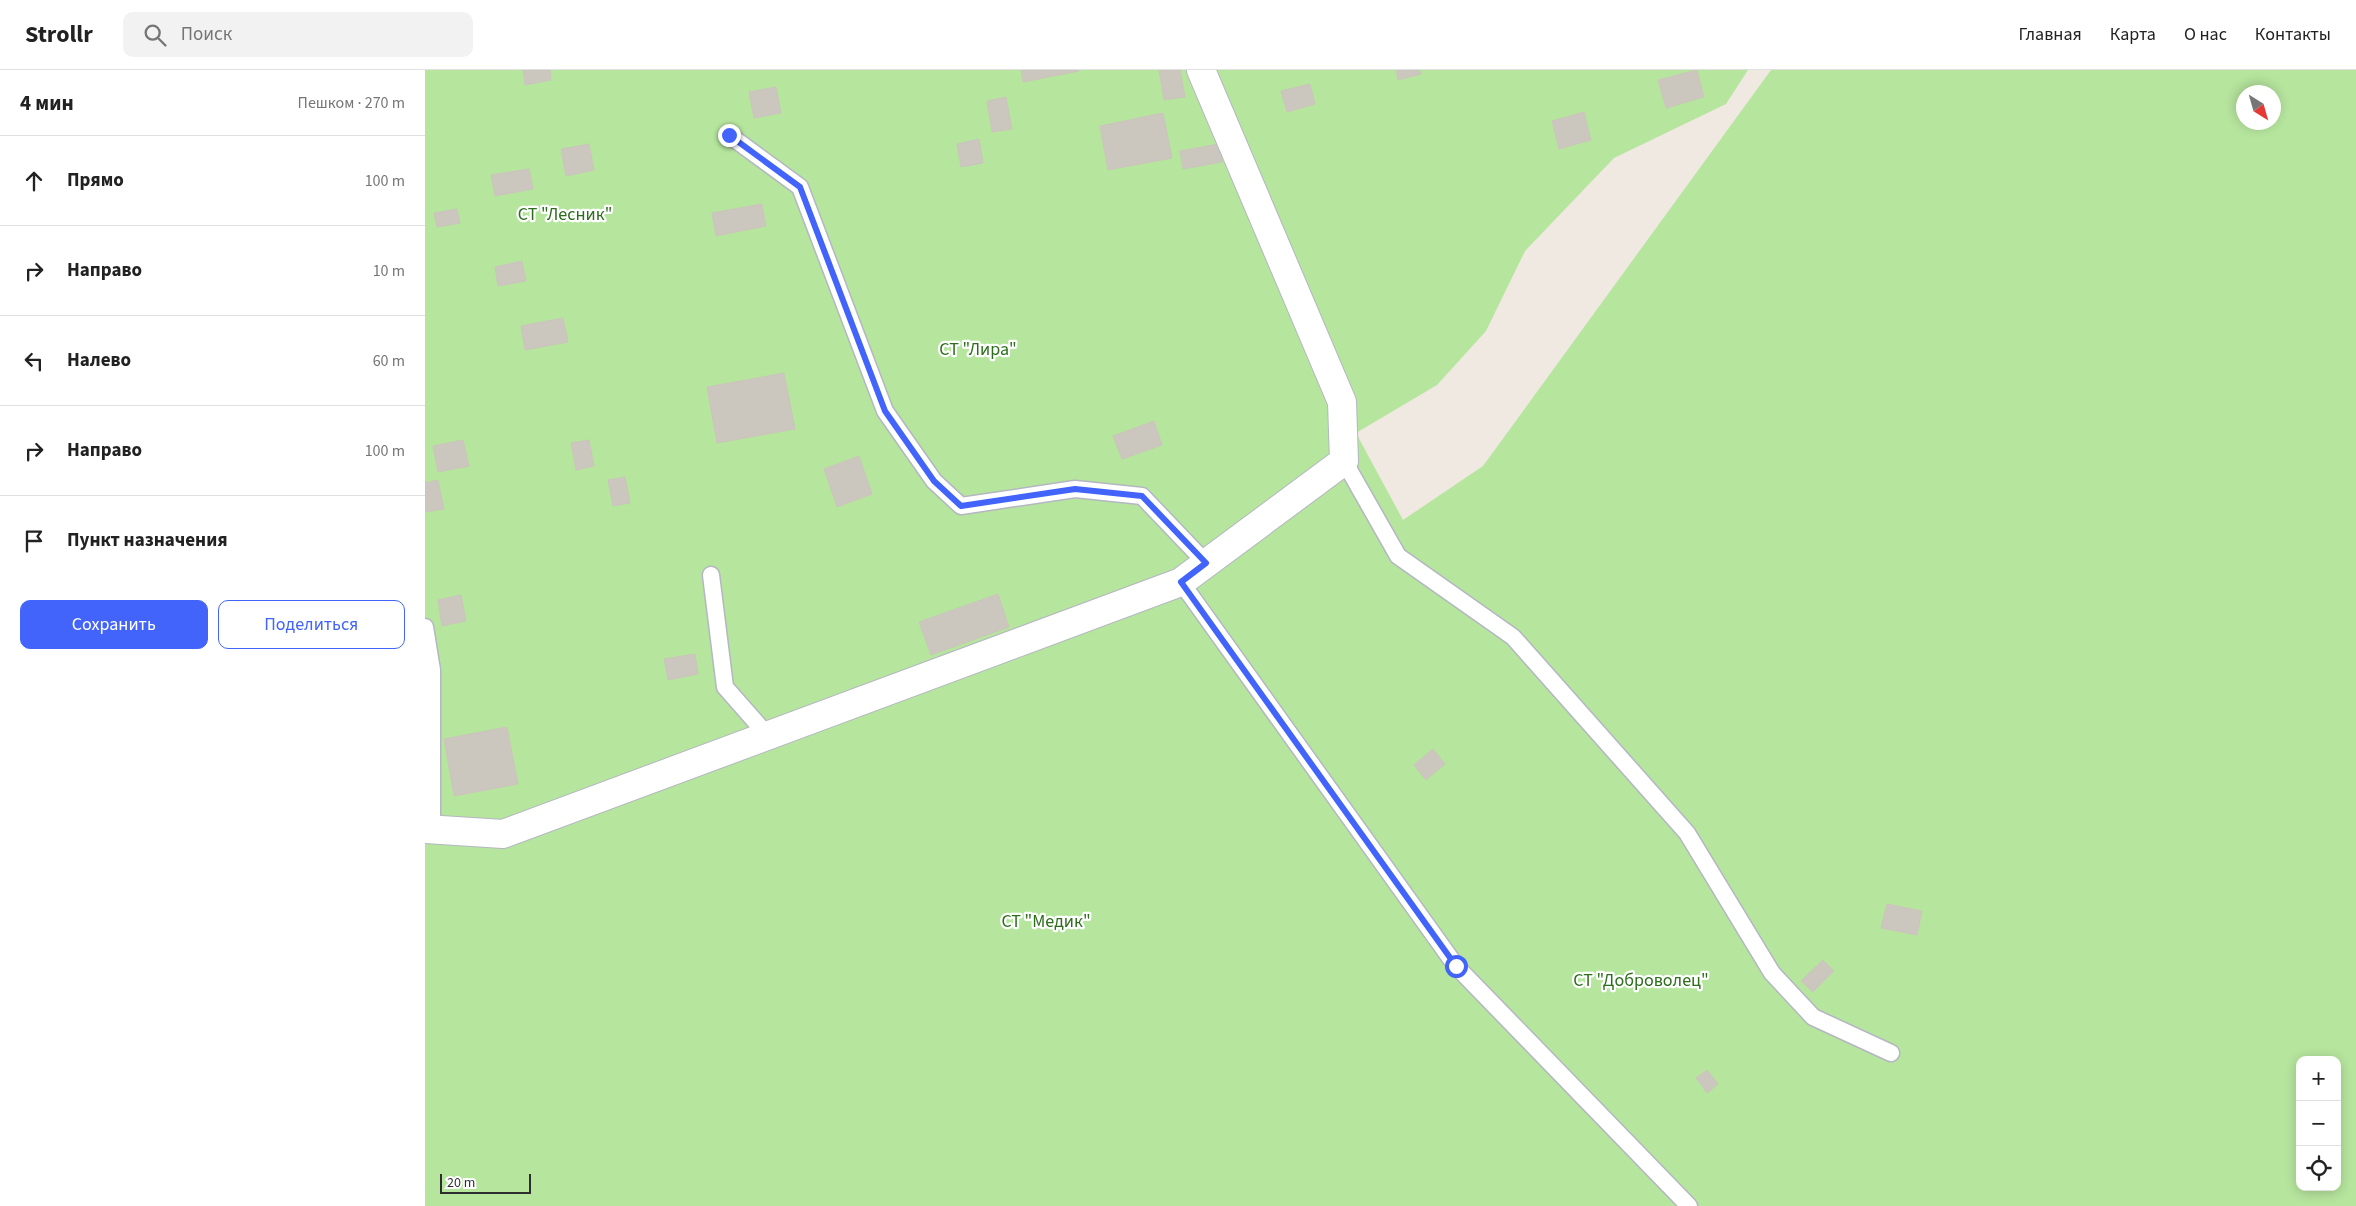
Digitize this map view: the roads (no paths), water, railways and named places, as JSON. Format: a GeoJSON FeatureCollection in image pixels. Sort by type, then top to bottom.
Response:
{"type":"FeatureCollection","features":[{"type":"Feature","properties":{"kind":"street"},"geometry":{"type":"LineString","coordinates":[[429,829],[503,834],[1181,582],[1344,461],[1342,402],[1201,70]]}},
{"type":"Feature","properties":{"kind":"lane"},"geometry":{"type":"LineString","coordinates":[[729,135],[800,187],[885,411],[934,481],[961,506],[1075,489],[1142,496],[1206,563]]}},
{"type":"Feature","properties":{"kind":"lane"},"geometry":{"type":"LineString","coordinates":[[1344,461],[1397,556],[1513,637],[1687,833],[1772,973],[1813,1017],[1891,1053]]}},
{"type":"Feature","properties":{"kind":"lane"},"geometry":{"type":"LineString","coordinates":[[711,576],[725,687],[767,736]]}},
{"type":"Feature","properties":{"kind":"lane"},"geometry":{"type":"LineString","coordinates":[[1181,582],[1456,966],[1689,1206]]}},
{"type":"Feature","properties":{"kind":"lane"},"geometry":{"type":"LineString","coordinates":[[425,627],[431,670],[429,829]]}},
{"type":"Feature","properties":{"kind":"park label","name":"СТ \"Лесник\""},"geometry":{"type":"Point","coordinates":[565,214]}},
{"type":"Feature","properties":{"kind":"park label","name":"СТ \"Лира\""},"geometry":{"type":"Point","coordinates":[978,349]}},
{"type":"Feature","properties":{"kind":"park label","name":"СТ \"Медик\""},"geometry":{"type":"Point","coordinates":[1046,921]}},
{"type":"Feature","properties":{"kind":"park label","name":"СТ \"Доброволец\""},"geometry":{"type":"Point","coordinates":[1641,980]}}]}
